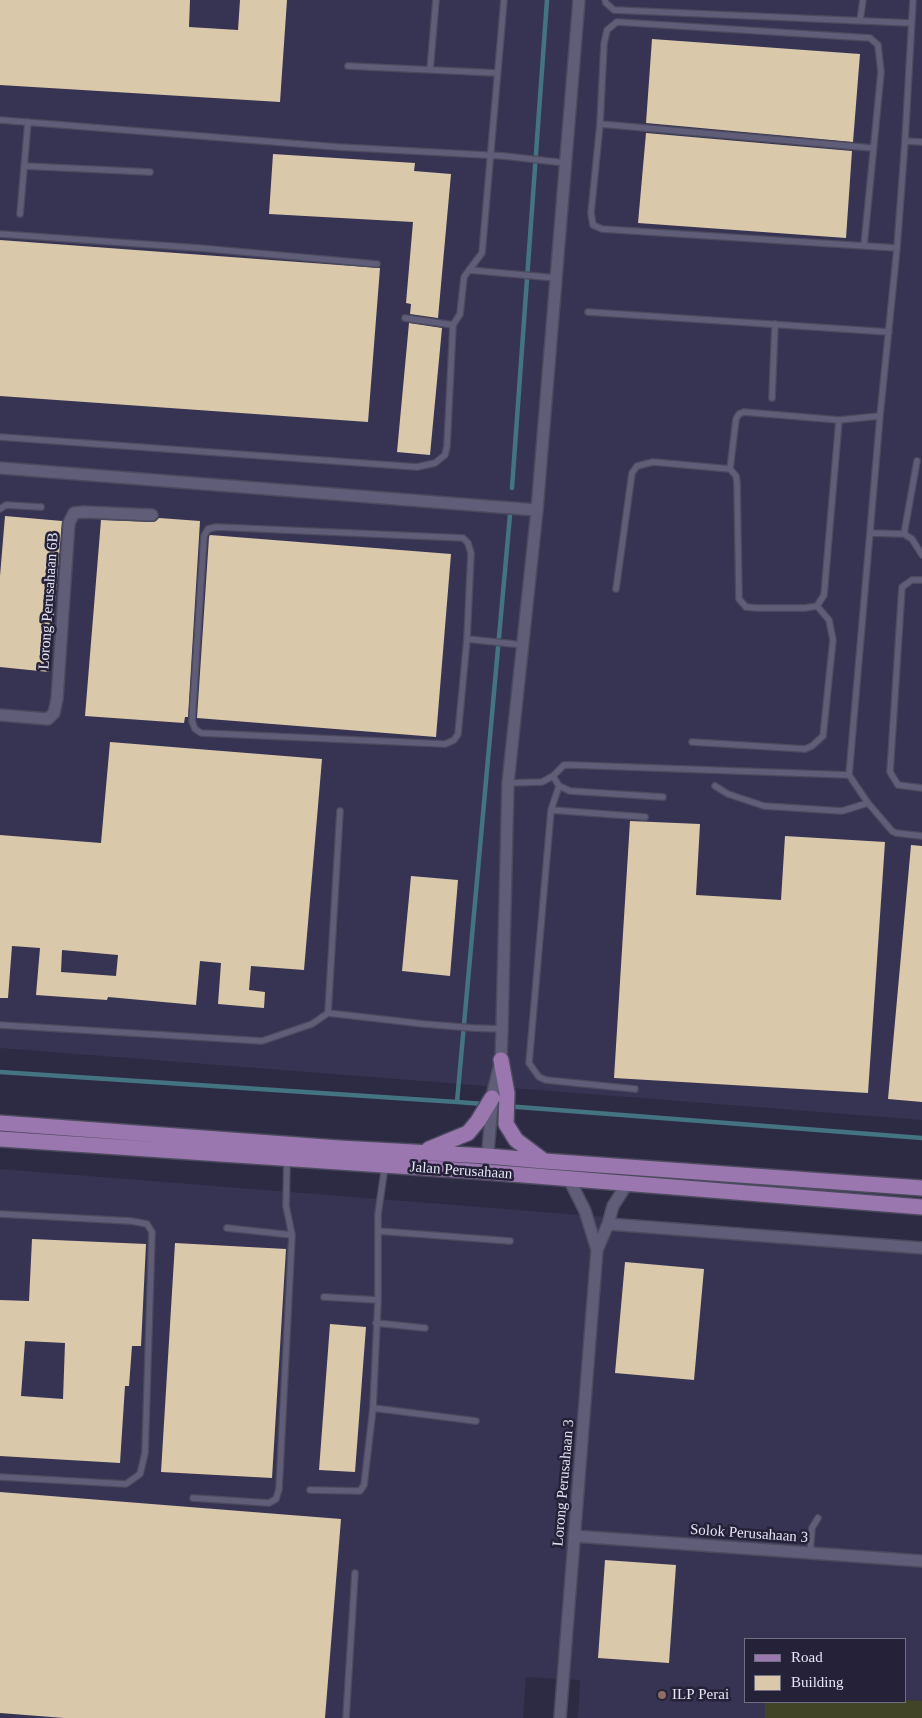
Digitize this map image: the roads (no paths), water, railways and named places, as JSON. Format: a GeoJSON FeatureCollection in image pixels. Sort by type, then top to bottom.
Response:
{"type":"FeatureCollection","features":[{"type":"Feature","properties":{"kind":"main road"},"geometry":{"type":"LineString","coordinates":[[420,1151],[451,1141],[468,1133],[484,1122],[497,1094],[500,1060]]}},
{"type":"Feature","properties":{"kind":"main road"},"geometry":{"type":"LineString","coordinates":[[497,1094],[506,1124],[516,1140],[544,1161]]}},
{"type":"Feature","properties":{"kind":"main road","name":"Jalan Perusahaan"},"geometry":{"type":"LineString","coordinates":[[0,1123],[340,1148],[420,1151],[922,1188]]}},
{"type":"Feature","properties":{"kind":"main road","name":"Jalan Perusahaan"},"geometry":{"type":"LineString","coordinates":[[0,1139],[486,1172],[922,1208]]}},
{"type":"Feature","properties":{"kind":"street"},"geometry":{"type":"LineString","coordinates":[[500,1060],[508,783],[537,510],[579,0]]}},
{"type":"Feature","properties":{"kind":"street"},"geometry":{"type":"LineString","coordinates":[[0,468],[537,510]]}},
{"type":"Feature","properties":{"kind":"street","name":"Lorong Perusahaan 6B"},"geometry":{"type":"LineString","coordinates":[[0,715],[48,719],[54,713],[57,699],[69,523],[74,513],[152,515]]}},
{"type":"Feature","properties":{"kind":"street"},"geometry":{"type":"LineString","coordinates":[[484,1122],[488,1156],[486,1172]]}},
{"type":"Feature","properties":{"kind":"street","name":"Lorong Perusahaan 3"},"geometry":{"type":"LineString","coordinates":[[569,1179],[585,1211],[598,1250]]}},
{"type":"Feature","properties":{"kind":"street","name":"Lorong Perusahaan 3"},"geometry":{"type":"LineString","coordinates":[[560,1718],[598,1250],[613,1206],[627,1184]]}},
{"type":"Feature","properties":{"kind":"street"},"geometry":{"type":"LineString","coordinates":[[608,1224],[922,1248]]}},
{"type":"Feature","properties":{"kind":"street","name":"Solok Perusahaan 3"},"geometry":{"type":"LineString","coordinates":[[574,1536],[922,1561]]}},
{"type":"Feature","properties":{"kind":"lane"},"geometry":{"type":"LineString","coordinates":[[430,70],[436,0]]}},
{"type":"Feature","properties":{"kind":"lane"},"geometry":{"type":"LineString","coordinates":[[0,437],[417,467],[434,463],[445,455],[453,325],[460,314],[464,277],[482,253],[504,0]]}},
{"type":"Feature","properties":{"kind":"lane"},"geometry":{"type":"LineString","coordinates":[[606,0],[606,3],[614,10],[911,22]]}},
{"type":"Feature","properties":{"kind":"lane"},"geometry":{"type":"LineString","coordinates":[[860,20],[863,0]]}},
{"type":"Feature","properties":{"kind":"lane"},"geometry":{"type":"LineString","coordinates":[[913,0],[897,248],[880,416],[849,775],[868,803],[892,831],[896,834],[922,836]]}},
{"type":"Feature","properties":{"kind":"lane"},"geometry":{"type":"LineString","coordinates":[[864,246],[872,148],[881,72],[878,45],[870,38],[617,22],[607,30],[604,44],[600,124],[591,213],[593,225],[602,230],[864,246],[897,248]]}},
{"type":"Feature","properties":{"kind":"lane"},"geometry":{"type":"LineString","coordinates":[[348,66],[498,73]]}},
{"type":"Feature","properties":{"kind":"lane"},"geometry":{"type":"LineString","coordinates":[[0,120],[338,147],[504,156],[566,163]]}},
{"type":"Feature","properties":{"kind":"lane"},"geometry":{"type":"LineString","coordinates":[[20,214],[28,122]]}},
{"type":"Feature","properties":{"kind":"lane"},"geometry":{"type":"LineString","coordinates":[[600,124],[872,148]]}},
{"type":"Feature","properties":{"kind":"lane"},"geometry":{"type":"LineString","coordinates":[[905,141],[922,142]]}},
{"type":"Feature","properties":{"kind":"lane"},"geometry":{"type":"LineString","coordinates":[[24,166],[150,172]]}},
{"type":"Feature","properties":{"kind":"lane"},"geometry":{"type":"LineString","coordinates":[[0,234],[199,248],[377,264]]}},
{"type":"Feature","properties":{"kind":"lane"},"geometry":{"type":"LineString","coordinates":[[469,270],[556,278]]}},
{"type":"Feature","properties":{"kind":"lane"},"geometry":{"type":"LineString","coordinates":[[588,312],[889,332]]}},
{"type":"Feature","properties":{"kind":"lane"},"geometry":{"type":"LineString","coordinates":[[406,318],[453,325]]}},
{"type":"Feature","properties":{"kind":"lane"},"geometry":{"type":"LineString","coordinates":[[772,398],[776,324]]}},
{"type":"Feature","properties":{"kind":"lane"},"geometry":{"type":"LineString","coordinates":[[730,469],[736,419],[739,414],[744,412],[839,420],[880,416]]}},
{"type":"Feature","properties":{"kind":"lane"},"geometry":{"type":"LineString","coordinates":[[616,588],[632,472],[637,466],[653,462],[730,469],[736,476],[738,482],[739,599],[746,607],[806,608],[817,606],[824,595],[839,420]]}},
{"type":"Feature","properties":{"kind":"lane"},"geometry":{"type":"LineString","coordinates":[[904,534],[917,461]]}},
{"type":"Feature","properties":{"kind":"lane"},"geometry":{"type":"LineString","coordinates":[[0,509],[6,505],[41,507]]}},
{"type":"Feature","properties":{"kind":"lane"},"geometry":{"type":"LineString","coordinates":[[217,527],[463,538],[468,544],[471,553],[467,639],[458,734],[454,740],[445,744],[201,733],[195,729],[192,721],[204,536],[208,529],[217,527]]}},
{"type":"Feature","properties":{"kind":"lane"},"geometry":{"type":"LineString","coordinates":[[870,533],[904,534],[912,539],[922,555]]}},
{"type":"Feature","properties":{"kind":"lane"},"geometry":{"type":"LineString","coordinates":[[922,580],[912,580],[902,587],[890,772],[898,785],[922,788]]}},
{"type":"Feature","properties":{"kind":"lane"},"geometry":{"type":"LineString","coordinates":[[692,742],[805,748],[812,746],[823,736],[833,640],[829,620],[817,606]]}},
{"type":"Feature","properties":{"kind":"lane"},"geometry":{"type":"LineString","coordinates":[[467,639],[523,645]]}},
{"type":"Feature","properties":{"kind":"lane"},"geometry":{"type":"LineString","coordinates":[[508,783],[542,782],[553,776],[564,765],[572,764],[849,775]]}},
{"type":"Feature","properties":{"kind":"lane"},"geometry":{"type":"LineString","coordinates":[[553,776],[559,786],[570,790],[663,797]]}},
{"type":"Feature","properties":{"kind":"lane"},"geometry":{"type":"LineString","coordinates":[[559,786],[551,810],[529,1063],[540,1077],[546,1080],[635,1089]]}},
{"type":"Feature","properties":{"kind":"lane"},"geometry":{"type":"LineString","coordinates":[[715,786],[728,794],[764,806],[842,812],[868,803]]}},
{"type":"Feature","properties":{"kind":"lane"},"geometry":{"type":"LineString","coordinates":[[551,810],[645,817]]}},
{"type":"Feature","properties":{"kind":"lane"},"geometry":{"type":"LineString","coordinates":[[328,1013],[340,811]]}},
{"type":"Feature","properties":{"kind":"lane"},"geometry":{"type":"LineString","coordinates":[[0,1026],[262,1042],[312,1024],[328,1013],[424,1024],[502,1029]]}},
{"type":"Feature","properties":{"kind":"lane"},"geometry":{"type":"LineString","coordinates":[[193,1498],[269,1503],[276,1500],[279,1490],[292,1235],[286,1206],[287,1158]]}},
{"type":"Feature","properties":{"kind":"lane"},"geometry":{"type":"LineString","coordinates":[[310,1490],[360,1491],[364,1485],[372,1408],[378,1300],[378,1214],[385,1166]]}},
{"type":"Feature","properties":{"kind":"lane"},"geometry":{"type":"LineString","coordinates":[[0,1214],[131,1221],[147,1224],[152,1232],[145,1453],[140,1474],[126,1484],[0,1477]]}},
{"type":"Feature","properties":{"kind":"lane"},"geometry":{"type":"LineString","coordinates":[[227,1228],[292,1235]]}},
{"type":"Feature","properties":{"kind":"lane"},"geometry":{"type":"LineString","coordinates":[[378,1231],[510,1241]]}},
{"type":"Feature","properties":{"kind":"lane"},"geometry":{"type":"LineString","coordinates":[[324,1297],[378,1300]]}},
{"type":"Feature","properties":{"kind":"lane"},"geometry":{"type":"LineString","coordinates":[[376,1323],[425,1328]]}},
{"type":"Feature","properties":{"kind":"lane"},"geometry":{"type":"LineString","coordinates":[[372,1408],[476,1421]]}},
{"type":"Feature","properties":{"kind":"lane"},"geometry":{"type":"LineString","coordinates":[[810,1553],[812,1528],[818,1518]]}},
{"type":"Feature","properties":{"kind":"lane"},"geometry":{"type":"LineString","coordinates":[[346,1718],[355,1573]]}},
{"type":"Feature","properties":{"kind":"waterway"},"geometry":{"type":"LineString","coordinates":[[512,488],[547,0]]}},
{"type":"Feature","properties":{"kind":"waterway"},"geometry":{"type":"LineString","coordinates":[[0,1072],[457,1102],[510,515]]}},
{"type":"Feature","properties":{"kind":"waterway"},"geometry":{"type":"LineString","coordinates":[[457,1102],[484,1104]]}},
{"type":"Feature","properties":{"kind":"waterway"},"geometry":{"type":"LineString","coordinates":[[492,1105],[922,1138]]}},
{"type":"Feature","properties":{"kind":"place","name":"ILP Perai"},"geometry":{"type":"Point","coordinates":[662,1695]}}]}
